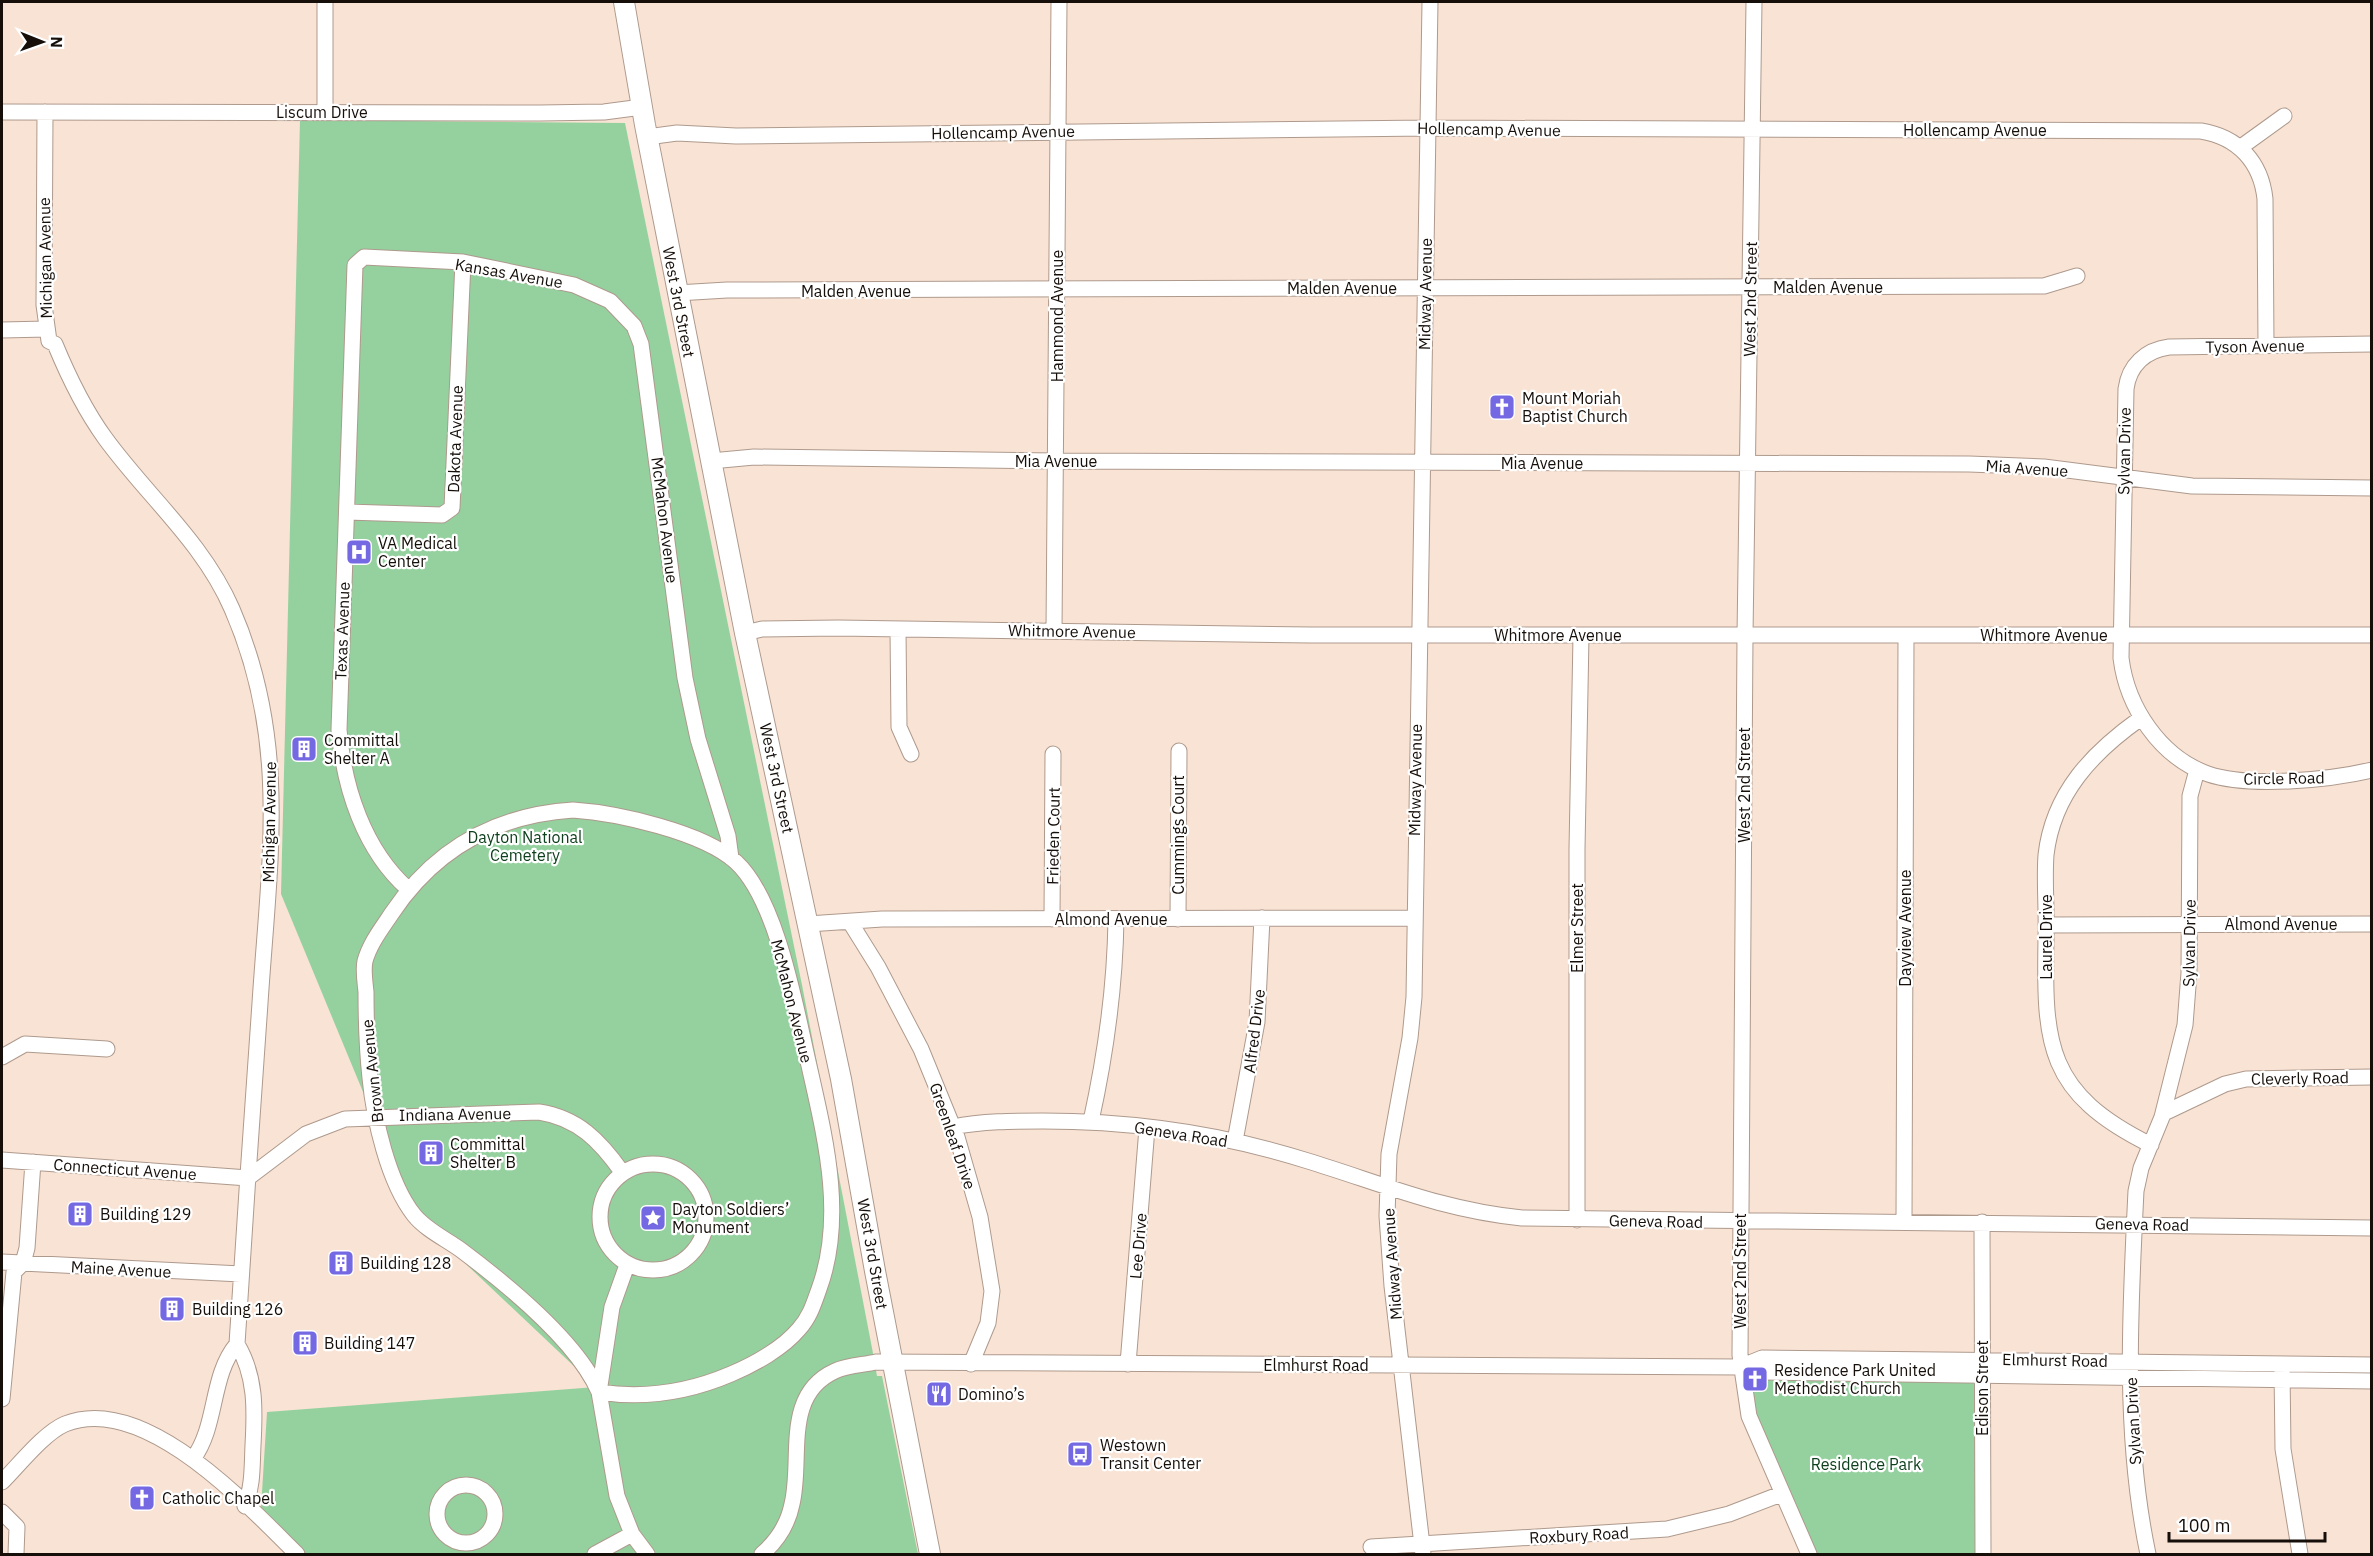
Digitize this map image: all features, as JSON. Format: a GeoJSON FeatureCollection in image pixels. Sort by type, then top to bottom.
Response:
{"type":"FeatureCollection","features":[{"type":"Feature","properties":{"kind":"main road","name":"West 3rd Street"},"geometry":{"type":"LineString","coordinates":[[624,2],[647,137],[745,633],[848,1113],[892,1362],[930,1554]]}},
{"type":"Feature","properties":{"kind":"street"},"geometry":{"type":"LineString","coordinates":[[325,2],[325,112]]}},
{"type":"Feature","properties":{"kind":"street","name":"Hammond Avenue"},"geometry":{"type":"LineString","coordinates":[[1054,631],[1059,2]]}},
{"type":"Feature","properties":{"kind":"street","name":"Midway Avenue"},"geometry":{"type":"LineString","coordinates":[[1422,1548],[1389,1253],[1387,1188],[1389,1154],[1412,1018],[1430,2]]}},
{"type":"Feature","properties":{"kind":"street","name":"West 2nd Street"},"geometry":{"type":"LineString","coordinates":[[1754,2],[1745,636],[1740,1367],[1749,1416],[1809,1554]]}},
{"type":"Feature","properties":{"kind":"street","name":"Liscum Drive"},"geometry":{"type":"LineString","coordinates":[[2,112],[540,113],[604,112],[642,107]]}},
{"type":"Feature","properties":{"kind":"street","name":"Michigan Avenue"},"geometry":{"type":"LineString","coordinates":[[45,112],[44,305],[49,341],[55,344],[86,411],[106,440],[188,537],[224,591],[260,686],[269,737],[272,795],[237,1344],[252,1382],[256,1409],[252,1479],[245,1506]]}},
{"type":"Feature","properties":{"kind":"street"},"geometry":{"type":"LineString","coordinates":[[2266,346],[2265,228],[2262,183],[2252,160],[2241,147],[2284,116]]}},
{"type":"Feature","properties":{"kind":"street","name":"Hollencamp Avenue"},"geometry":{"type":"LineString","coordinates":[[647,137],[677,134],[736,136],[1428,128],[2201,131],[2226,138],[2241,147]]}},
{"type":"Feature","properties":{"kind":"street","name":"Kansas Avenue"},"geometry":{"type":"LineString","coordinates":[[355,283],[355,265],[364,257],[464,262],[574,285],[610,301],[634,326]]}},
{"type":"Feature","properties":{"kind":"street","name":"Dakota Avenue"},"geometry":{"type":"LineString","coordinates":[[347,512],[442,515],[452,508],[464,262]]}},
{"type":"Feature","properties":{"kind":"street","name":"Malden Avenue"},"geometry":{"type":"LineString","coordinates":[[677,293],[727,290],[2044,286],[2077,276]]}},
{"type":"Feature","properties":{"kind":"street","name":"Texas Avenue"},"geometry":{"type":"LineString","coordinates":[[355,283],[339,715],[341,746],[350,790],[366,831],[395,878],[408,889]]}},
{"type":"Feature","properties":{"kind":"street","name":"McMahon Avenue"},"geometry":{"type":"LineString","coordinates":[[599,1392],[624,1395],[683,1391],[708,1384],[756,1362],[795,1334],[805,1322],[831,1253],[833,1208],[826,1157],[783,954],[768,916],[742,868],[730,858],[728,836],[698,739],[685,678],[641,345],[634,326]]}},
{"type":"Feature","properties":{"kind":"street"},"geometry":{"type":"LineString","coordinates":[[2,330],[47,328]]}},
{"type":"Feature","properties":{"kind":"street","name":"Tyson Avenue"},"geometry":{"type":"LineString","coordinates":[[2142,358],[2156,350],[2169,347],[2372,344]]}},
{"type":"Feature","properties":{"kind":"street","name":"Sylvan Drive"},"geometry":{"type":"LineString","coordinates":[[2142,358],[2131,370],[2126,389],[2121,634],[2125,679],[2141,718],[2164,745],[2197,770],[2190,796],[2188,992],[2185,1024],[2164,1113],[2138,1180],[2134,1224],[2131,1379],[2135,1468],[2148,1554]]}},
{"type":"Feature","properties":{"kind":"street","name":"Mia Avenue"},"geometry":{"type":"LineString","coordinates":[[711,461],[754,457],[1056,461],[2019,465],[2212,487],[2372,488]]}},
{"type":"Feature","properties":{"kind":"street","name":"Whitmore Avenue"},"geometry":{"type":"LineString","coordinates":[[745,633],[762,629],[1581,636],[2372,634]]}},
{"type":"Feature","properties":{"kind":"street"},"geometry":{"type":"LineString","coordinates":[[898,630],[898,727],[911,754]]}},
{"type":"Feature","properties":{"kind":"street","name":"Elmer Street"},"geometry":{"type":"LineString","coordinates":[[1577,1220],[1576,849],[1581,636]]}},
{"type":"Feature","properties":{"kind":"street","name":"Dayview Avenue"},"geometry":{"type":"LineString","coordinates":[[1904,1221],[1906,636]]}},
{"type":"Feature","properties":{"kind":"street","name":"Laurel Drive"},"geometry":{"type":"LineString","coordinates":[[2141,718],[2094,756],[2078,775],[2059,809],[2046,856],[2046,1014],[2050,1037],[2062,1070],[2075,1091],[2099,1116],[2151,1146]]}},
{"type":"Feature","properties":{"kind":"street","name":"Cummings Court"},"geometry":{"type":"LineString","coordinates":[[1178,919],[1179,751]]}},
{"type":"Feature","properties":{"kind":"street","name":"Frieden Court"},"geometry":{"type":"LineString","coordinates":[[1052,919],[1053,754]]}},
{"type":"Feature","properties":{"kind":"street","name":"Circle Road"},"geometry":{"type":"LineString","coordinates":[[2197,770],[2224,778],[2279,780],[2329,778],[2372,770]]}},
{"type":"Feature","properties":{"kind":"street","name":"Brown Avenue"},"geometry":{"type":"LineString","coordinates":[[599,1392],[561,1338],[541,1318],[463,1252],[414,1215],[391,1167],[374,1116],[367,1056],[365,962],[374,940],[408,889],[439,859],[471,837],[509,820],[554,812],[590,811],[625,817],[673,831],[730,858]]}},
{"type":"Feature","properties":{"kind":"street","name":"Alfred Drive"},"geometry":{"type":"LineString","coordinates":[[1235,1142],[1257,1022],[1262,918]]}},
{"type":"Feature","properties":{"kind":"street","name":"Almond Avenue"},"geometry":{"type":"LineString","coordinates":[[808,924],[882,919],[1413,918]]}},
{"type":"Feature","properties":{"kind":"street"},"geometry":{"type":"LineString","coordinates":[[1091,1121],[1104,1062],[1114,995],[1116,919]]}},
{"type":"Feature","properties":{"kind":"street","name":"Greenleaf Drive"},"geometry":{"type":"LineString","coordinates":[[850,922],[906,1017],[953,1127],[980,1217],[992,1281],[988,1323],[971,1364]]}},
{"type":"Feature","properties":{"kind":"street","name":"Almond Avenue"},"geometry":{"type":"LineString","coordinates":[[2046,925],[2372,924]]}},
{"type":"Feature","properties":{"kind":"street"},"geometry":{"type":"LineString","coordinates":[[2,1057],[25,1044],[107,1049]]}},
{"type":"Feature","properties":{"kind":"street","name":"Cleverly Road"},"geometry":{"type":"LineString","coordinates":[[2164,1113],[2225,1084],[2246,1079],[2372,1077]]}},
{"type":"Feature","properties":{"kind":"street","name":"Indiana Avenue"},"geometry":{"type":"LineString","coordinates":[[248,1178],[316,1128],[345,1119],[374,1116],[548,1114],[578,1125],[595,1137],[622,1172]]}},
{"type":"Feature","properties":{"kind":"street","name":"Geneva Road"},"geometry":{"type":"LineString","coordinates":[[953,1127],[1022,1121],[1091,1121],[1235,1142],[1309,1161],[1387,1188],[1474,1212],[1522,1218],[2372,1228]]}},
{"type":"Feature","properties":{"kind":"street","name":"Lee Drive"},"geometry":{"type":"LineString","coordinates":[[1128,1364],[1147,1128]]}},
{"type":"Feature","properties":{"kind":"street","name":"Connecticut Avenue"},"geometry":{"type":"LineString","coordinates":[[2,1160],[248,1178]]}},
{"type":"Feature","properties":{"kind":"street"},"geometry":{"type":"LineString","coordinates":[[2,1399],[14,1272],[23,1263],[27,1248],[33,1162]]}},
{"type":"Feature","properties":{"kind":"street"},"geometry":{"type":"LineString","coordinates":[[649,1165],[675,1169],[696,1185],[702,1197],[706,1217],[699,1245],[682,1262],[654,1270],[627,1265],[609,1247],[601,1222],[607,1191],[622,1172],[649,1165]]}},
{"type":"Feature","properties":{"kind":"street","name":"Edison Street"},"geometry":{"type":"LineString","coordinates":[[1982,1222],[1983,1554]]}},
{"type":"Feature","properties":{"kind":"street","name":"Maine Avenue"},"geometry":{"type":"LineString","coordinates":[[2,1262],[241,1274]]}},
{"type":"Feature","properties":{"kind":"street"},"geometry":{"type":"LineString","coordinates":[[627,1265],[612,1307],[599,1392],[617,1496],[632,1534],[648,1554]]}},
{"type":"Feature","properties":{"kind":"street","name":"Michigan Avenue"},"geometry":{"type":"LineString","coordinates":[[193,1458],[205,1438],[225,1362],[237,1344]]}},
{"type":"Feature","properties":{"kind":"street","name":"Elmhurst Road"},"geometry":{"type":"LineString","coordinates":[[1740,1367],[1762,1359],[1983,1359],[2372,1365]]}},
{"type":"Feature","properties":{"kind":"street","name":"Elmhurst Road"},"geometry":{"type":"LineString","coordinates":[[762,1554],[780,1534],[793,1503],[799,1418],[810,1391],[821,1379],[842,1368],[876,1362],[1740,1367],[1765,1372],[2372,1381]]}},
{"type":"Feature","properties":{"kind":"street"},"geometry":{"type":"LineString","coordinates":[[2282,1364],[2283,1449],[2300,1554]]}},
{"type":"Feature","properties":{"kind":"street"},"geometry":{"type":"LineString","coordinates":[[2,1482],[58,1427],[80,1419],[126,1422],[157,1435],[193,1458],[297,1554]]}},
{"type":"Feature","properties":{"kind":"street","name":"Roxbury Road"},"geometry":{"type":"LineString","coordinates":[[1371,1546],[1422,1548],[1667,1529],[1729,1514],[1781,1494]]}},
{"type":"Feature","properties":{"kind":"street"},"geometry":{"type":"LineString","coordinates":[[2,1512],[17,1527],[16,1554]]}},
{"type":"Feature","properties":{"kind":"street"},"geometry":{"type":"LineString","coordinates":[[596,1554],[632,1534]]}},
{"type":"Feature","properties":{"kind":"green space","name":"Dayton National Cemetery"},"geometry":{"type":"Polygon","coordinates":[[[300,120],[625,123],[802,985],[877,1376],[882,1376],[918,1554],[304,1554],[261,1508],[267,1412],[596,1387],[414,1215],[281,894],[300,120]]]}},
{"type":"Feature","properties":{"kind":"green space","name":"Residence Park"},"geometry":{"type":"Polygon","coordinates":[[[1740,1367],[1983,1376],[1983,1554],[1809,1554],[1781,1494],[1740,1367]]]}},
{"type":"Feature","properties":{"kind":"place","name":"Mount Moriah Baptist Church"},"geometry":{"type":"Point","coordinates":[1502,407]}},
{"type":"Feature","properties":{"kind":"place","name":"VA Medical Center"},"geometry":{"type":"Point","coordinates":[359,552]}},
{"type":"Feature","properties":{"kind":"place","name":"Committal Shelter A"},"geometry":{"type":"Point","coordinates":[304,749]}},
{"type":"Feature","properties":{"kind":"place","name":"Committal Shelter B"},"geometry":{"type":"Point","coordinates":[431,1153]}},
{"type":"Feature","properties":{"kind":"place","name":"Building 129"},"geometry":{"type":"Point","coordinates":[80,1214]}},
{"type":"Feature","properties":{"kind":"place","name":"Dayton Soldiers’ Monument"},"geometry":{"type":"Point","coordinates":[653,1218]}},
{"type":"Feature","properties":{"kind":"place","name":"Building 128"},"geometry":{"type":"Point","coordinates":[341,1263]}},
{"type":"Feature","properties":{"kind":"place","name":"Building 126"},"geometry":{"type":"Point","coordinates":[172,1309]}},
{"type":"Feature","properties":{"kind":"place","name":"Building 147"},"geometry":{"type":"Point","coordinates":[305,1343]}},
{"type":"Feature","properties":{"kind":"place","name":"Residence Park United Methodist Church"},"geometry":{"type":"Point","coordinates":[1755,1379]}},
{"type":"Feature","properties":{"kind":"place","name":"Domino’s"},"geometry":{"type":"Point","coordinates":[939,1394]}},
{"type":"Feature","properties":{"kind":"place","name":"Westown Transit Center"},"geometry":{"type":"Point","coordinates":[1080,1454]}},
{"type":"Feature","properties":{"kind":"place","name":"Catholic Chapel"},"geometry":{"type":"Point","coordinates":[142,1498]}}]}
